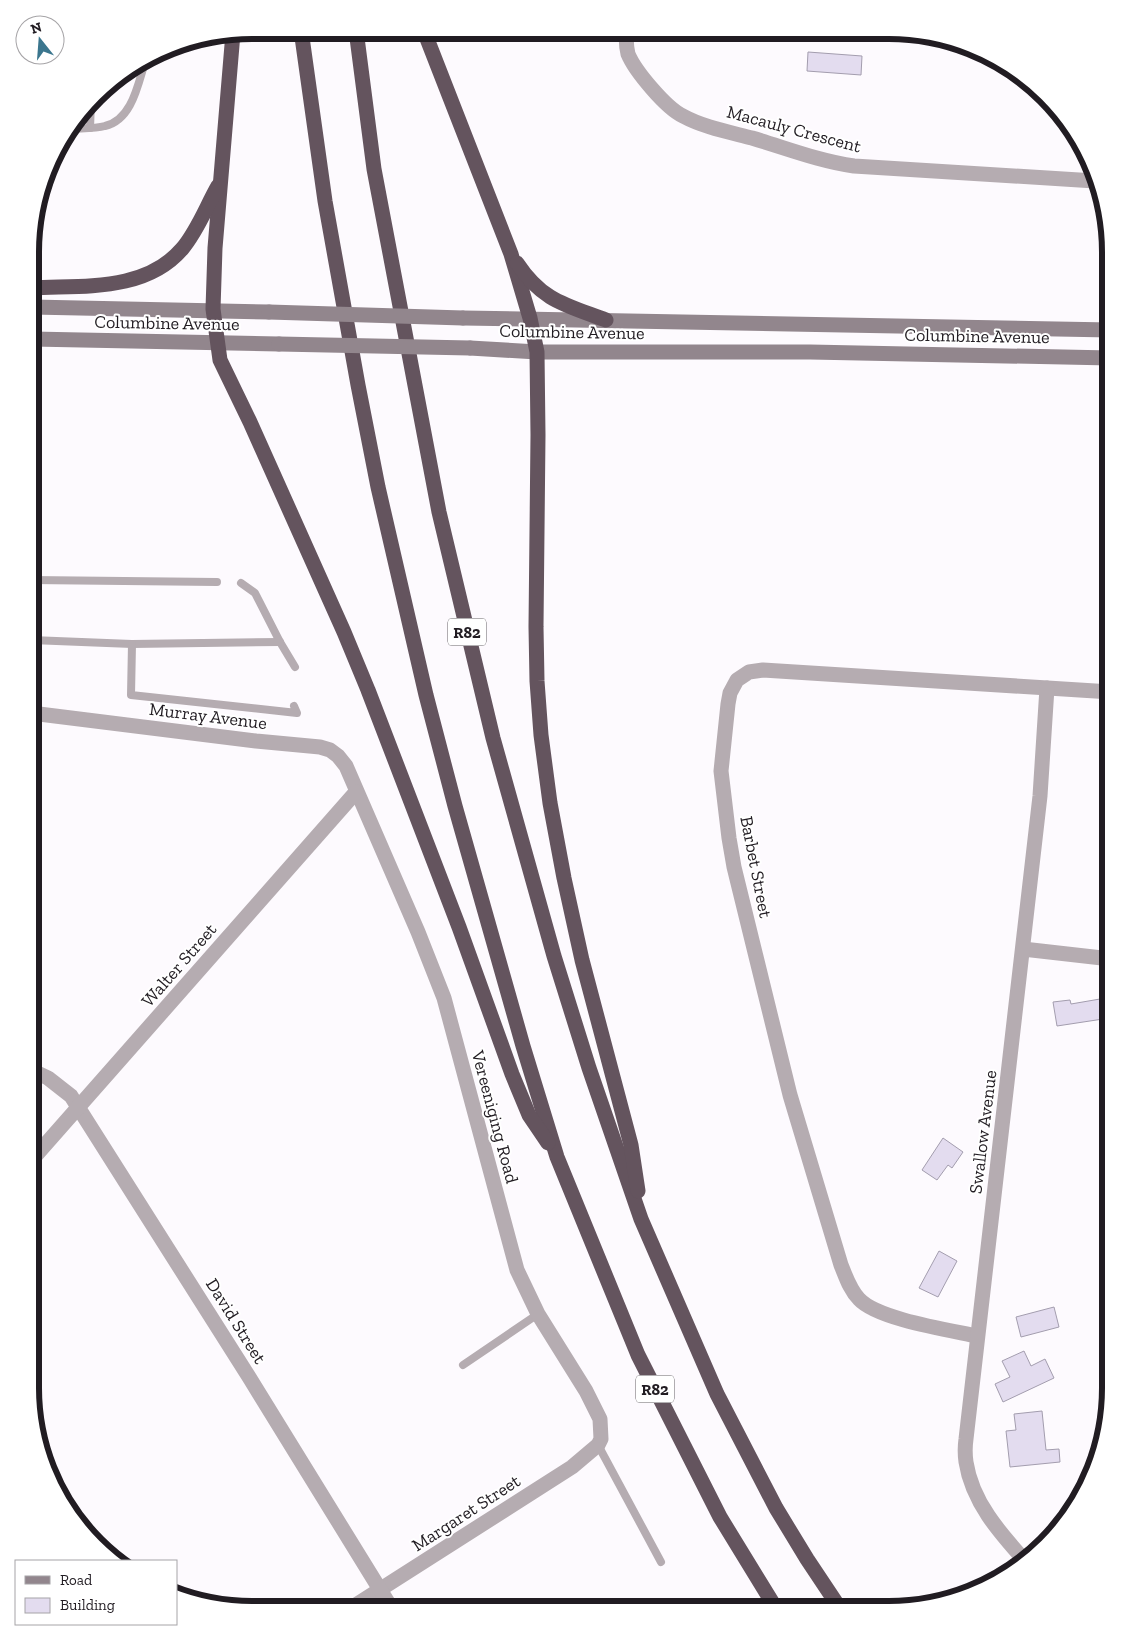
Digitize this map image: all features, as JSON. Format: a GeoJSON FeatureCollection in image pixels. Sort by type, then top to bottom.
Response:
{"type":"FeatureCollection","features":[{"type":"Feature","properties":{"kind":"highway","name":"R82"},"geometry":{"type":"LineString","coordinates":[[301,39],[325,201],[352,356],[378,488],[426,695],[495,952],[557,1157],[638,1355],[720,1517],[771,1601]]}},
{"type":"Feature","properties":{"kind":"highway","name":"R82"},"geometry":{"type":"LineString","coordinates":[[357,39],[374,169],[439,512],[493,738],[554,956],[588,1068],[641,1219],[717,1394],[776,1508],[835,1601]]}},
{"type":"Feature","properties":{"kind":"highway"},"geometry":{"type":"LineString","coordinates":[[427,39],[511,254],[530,318],[537,352],[536,626],[537,681],[541,735],[550,803],[564,878],[582,960],[631,1145],[637,1178],[641,1219]]}},
{"type":"Feature","properties":{"kind":"highway"},"geometry":{"type":"LineString","coordinates":[[232,40],[215,248],[213,310],[220,360],[250,422],[368,690],[529,1115],[557,1157]]}},
{"type":"Feature","properties":{"kind":"highway"},"geometry":{"type":"LineString","coordinates":[[39,288],[111,284],[129,281],[145,276],[165,265],[182,250],[222,180]]}},
{"type":"Feature","properties":{"kind":"highway"},"geometry":{"type":"LineString","coordinates":[[511,254],[529,279],[545,295],[565,305],[606,320]]}},
{"type":"Feature","properties":{"kind":"main road","name":"Columbine Avenue"},"geometry":{"type":"LineString","coordinates":[[39,307],[213,310],[463,318],[1102,330]]}},
{"type":"Feature","properties":{"kind":"main road","name":"Columbine Avenue"},"geometry":{"type":"LineString","coordinates":[[39,339],[470,348],[537,352],[810,352],[1102,358]]}},
{"type":"Feature","properties":{"kind":"street","name":"Macauly Crescent"},"geometry":{"type":"LineString","coordinates":[[626,39],[628,54],[642,76],[663,101],[682,116],[715,128],[824,160],[854,166],[1090,181]]}},
{"type":"Feature","properties":{"kind":"street","name":"Barbet Street"},"geometry":{"type":"LineString","coordinates":[[977,1336],[884,1315],[869,1308],[858,1299],[841,1265],[790,1094],[734,867],[721,771],[730,693],[737,680],[756,670],[1102,691]]}},
{"type":"Feature","properties":{"kind":"street","name":"Swallow Avenue"},"geometry":{"type":"LineString","coordinates":[[1020,1556],[998,1532],[987,1514],[969,1479],[965,1460],[977,1336],[1040,796],[1047,688]]}},
{"type":"Feature","properties":{"kind":"street","name":"Murray Avenue"},"geometry":{"type":"LineString","coordinates":[[39,714],[256,741],[320,747],[330,750],[346,766],[356,792]]}},
{"type":"Feature","properties":{"kind":"street","name":"Walter Street"},"geometry":{"type":"LineString","coordinates":[[39,1152],[356,792]]}},
{"type":"Feature","properties":{"kind":"street","name":"Vereeniging Road"},"geometry":{"type":"LineString","coordinates":[[356,792],[418,932],[444,998],[514,1262],[538,1314],[586,1391],[600,1419],[601,1438],[598,1446]]}},
{"type":"Feature","properties":{"kind":"street"},"geometry":{"type":"LineString","coordinates":[[1023,949],[1102,958]]}},
{"type":"Feature","properties":{"kind":"street","name":"David Street"},"geometry":{"type":"LineString","coordinates":[[39,1074],[48,1078],[71,1096],[249,1376],[388,1601]]}},
{"type":"Feature","properties":{"kind":"street","name":"Margaret Street"},"geometry":{"type":"LineString","coordinates":[[362,1601],[572,1467],[598,1446]]}},
{"type":"Feature","properties":{"kind":"lane"},"geometry":{"type":"LineString","coordinates":[[78,129],[107,126],[125,113],[132,102],[143,68]]}},
{"type":"Feature","properties":{"kind":"lane"},"geometry":{"type":"LineString","coordinates":[[90,128],[91,113]]}},
{"type":"Feature","properties":{"kind":"lane"},"geometry":{"type":"LineString","coordinates":[[39,580],[217,582]]}},
{"type":"Feature","properties":{"kind":"lane"},"geometry":{"type":"LineString","coordinates":[[241,583],[255,593],[295,668]]}},
{"type":"Feature","properties":{"kind":"lane"},"geometry":{"type":"LineString","coordinates":[[39,640],[132,644],[280,642]]}},
{"type":"Feature","properties":{"kind":"lane"},"geometry":{"type":"LineString","coordinates":[[132,644],[131,695],[297,713],[294,706]]}},
{"type":"Feature","properties":{"kind":"lane"},"geometry":{"type":"LineString","coordinates":[[463,1365],[538,1314]]}},
{"type":"Feature","properties":{"kind":"lane"},"geometry":{"type":"LineString","coordinates":[[598,1446],[661,1562]]}},
{"type":"Feature","properties":{"kind":"building"},"geometry":{"type":"Polygon","coordinates":[[[808,52],[862,56],[861,75],[807,71],[808,52]]]}},
{"type":"Feature","properties":{"kind":"building"},"geometry":{"type":"Polygon","coordinates":[[[1100,999],[1102,1019],[1057,1026],[1053,1002],[1070,1000],[1071,1004],[1100,999]]]}},
{"type":"Feature","properties":{"kind":"building"},"geometry":{"type":"Polygon","coordinates":[[[943,1138],[963,1152],[952,1168],[948,1165],[937,1180],[922,1170],[943,1138]]]}},
{"type":"Feature","properties":{"kind":"building"},"geometry":{"type":"Polygon","coordinates":[[[939,1251],[957,1261],[938,1297],[919,1288],[939,1251]]]}},
{"type":"Feature","properties":{"kind":"building"},"geometry":{"type":"Polygon","coordinates":[[[1054,1307],[1059,1327],[1021,1337],[1016,1317],[1054,1307]]]}},
{"type":"Feature","properties":{"kind":"building"},"geometry":{"type":"Polygon","coordinates":[[[1024,1351],[1031,1366],[1045,1359],[1054,1378],[1003,1402],[995,1384],[1010,1377],[1002,1361],[1024,1351]]]}},
{"type":"Feature","properties":{"kind":"building"},"geometry":{"type":"Polygon","coordinates":[[[1042,1411],[1046,1450],[1059,1449],[1060,1462],[1010,1467],[1006,1431],[1016,1430],[1014,1414],[1042,1411]]]}}]}
